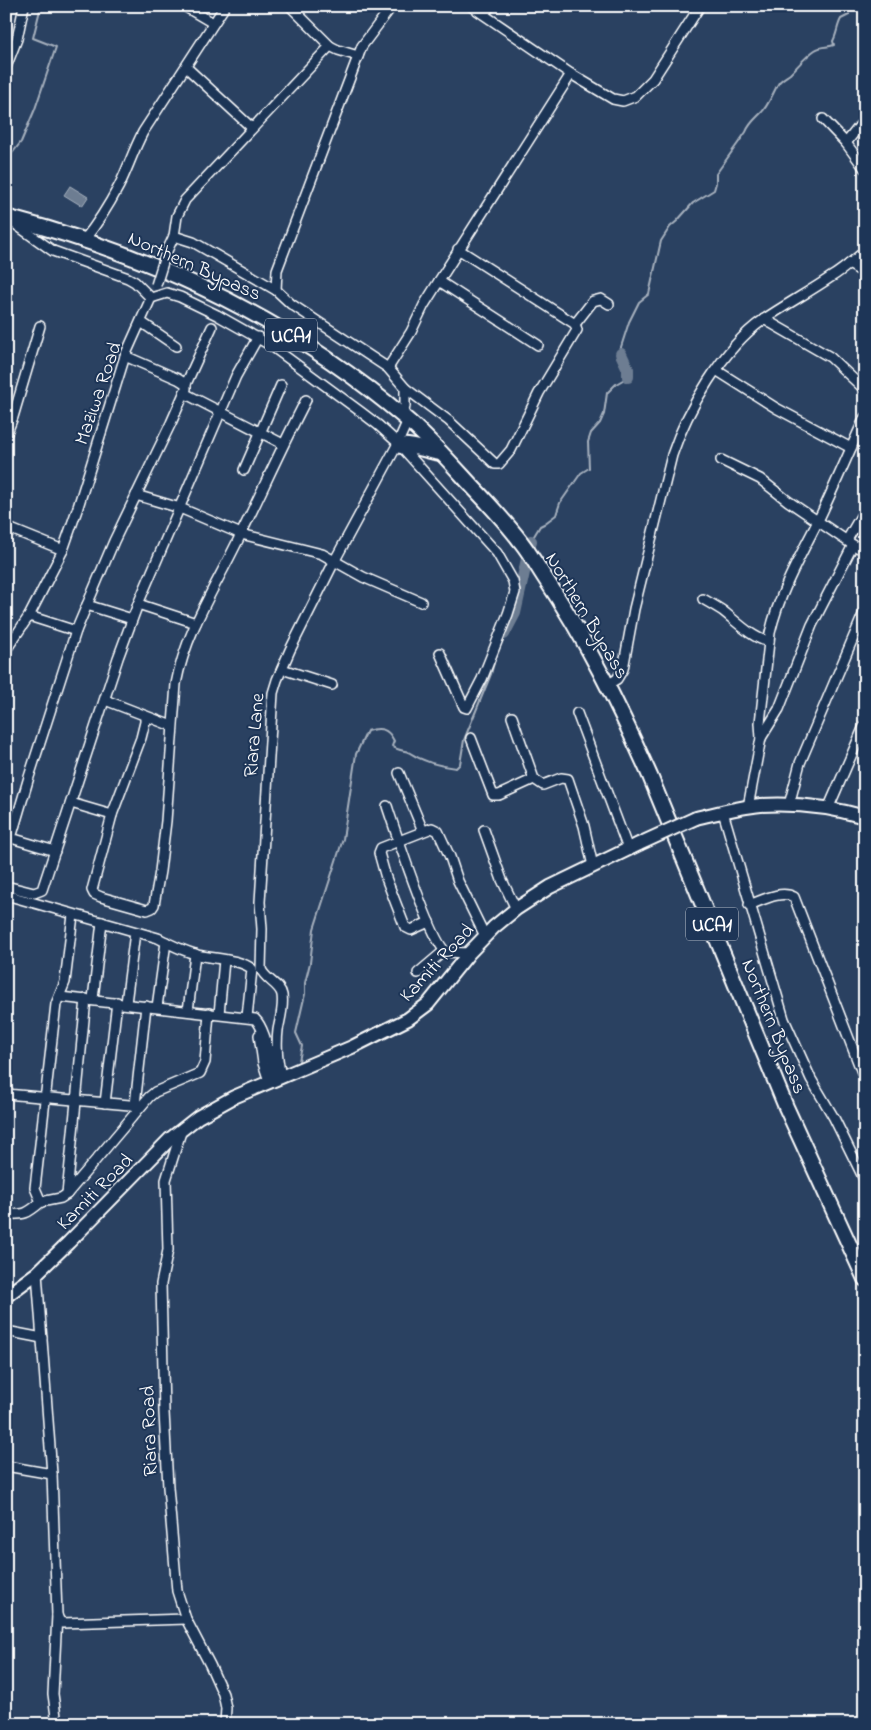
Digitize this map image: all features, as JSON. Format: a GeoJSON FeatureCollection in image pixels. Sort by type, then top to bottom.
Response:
{"type":"FeatureCollection","features":[{"type":"Feature","properties":{"kind":"main road","name":"Northern Bypass"},"geometry":{"type":"LineString","coordinates":[[6,217],[84,240],[148,263],[181,277],[284,330],[392,406],[441,453],[521,541],[585,642],[608,685],[650,776],[786,1106],[865,1279]]}},
{"type":"Feature","properties":{"kind":"main road"},"geometry":{"type":"LineString","coordinates":[[399,445],[410,446],[427,452],[441,453]]}},
{"type":"Feature","properties":{"kind":"main road","name":"Kamiti Road"},"geometry":{"type":"LineString","coordinates":[[6,1296],[37,1272],[182,1128],[215,1106],[276,1078],[359,1044],[416,1014],[428,1004],[485,936],[516,908],[550,887],[696,818],[723,812],[748,807],[789,805],[828,808],[865,817]]}},
{"type":"Feature","properties":{"kind":"street"},"geometry":{"type":"LineString","coordinates":[[6,67],[18,39],[24,6]]}},
{"type":"Feature","properties":{"kind":"street"},"geometry":{"type":"LineString","coordinates":[[184,6],[214,23]]}},
{"type":"Feature","properties":{"kind":"street"},"geometry":{"type":"LineString","coordinates":[[84,240],[120,186],[133,150],[143,132],[224,6]]}},
{"type":"Feature","properties":{"kind":"street"},"geometry":{"type":"LineString","coordinates":[[290,6],[330,46],[358,56]]}},
{"type":"Feature","properties":{"kind":"street"},"geometry":{"type":"LineString","coordinates":[[276,290],[277,270],[358,56],[366,38],[392,6]]}},
{"type":"Feature","properties":{"kind":"street"},"geometry":{"type":"LineString","coordinates":[[471,6],[571,74],[619,101],[636,96],[653,78],[700,6]]}},
{"type":"Feature","properties":{"kind":"street"},"geometry":{"type":"LineString","coordinates":[[483,13],[491,6]]}},
{"type":"Feature","properties":{"kind":"street","name":"Maziwa Road"},"geometry":{"type":"LineString","coordinates":[[6,650],[29,616],[63,550],[125,356],[156,285],[166,253],[174,236],[177,216],[185,200],[330,46]]}},
{"type":"Feature","properties":{"kind":"street"},"geometry":{"type":"LineString","coordinates":[[186,67],[252,128]]}},
{"type":"Feature","properties":{"kind":"street"},"geometry":{"type":"LineString","coordinates":[[388,368],[411,332],[424,305],[458,249],[571,74]]}},
{"type":"Feature","properties":{"kind":"street"},"geometry":{"type":"LineString","coordinates":[[846,143],[865,119]]}},
{"type":"Feature","properties":{"kind":"street"},"geometry":{"type":"LineString","coordinates":[[823,120],[846,143],[865,169]]}},
{"type":"Feature","properties":{"kind":"street"},"geometry":{"type":"LineString","coordinates":[[6,217],[53,251],[128,278],[151,298],[167,294],[180,297],[258,337],[378,424],[399,445],[497,553],[515,587],[508,614],[485,672],[466,708],[459,699],[440,653]]}},
{"type":"Feature","properties":{"kind":"street"},"geometry":{"type":"LineString","coordinates":[[174,236],[193,242],[276,290],[292,304],[388,368],[405,392],[449,421],[495,464],[499,464],[511,450],[540,393],[577,330],[575,324],[458,249]]}},
{"type":"Feature","properties":{"kind":"street"},"geometry":{"type":"LineString","coordinates":[[608,685],[617,679],[623,669],[634,608],[678,436],[716,370],[726,355],[764,319],[832,277],[865,251]]}},
{"type":"Feature","properties":{"kind":"street"},"geometry":{"type":"LineString","coordinates":[[849,264],[865,274]]}},
{"type":"Feature","properties":{"kind":"street"},"geometry":{"type":"LineString","coordinates":[[439,280],[538,345]]}},
{"type":"Feature","properties":{"kind":"street"},"geometry":{"type":"LineString","coordinates":[[575,324],[593,300],[601,299],[609,304]]}},
{"type":"Feature","properties":{"kind":"street"},"geometry":{"type":"LineString","coordinates":[[764,319],[830,357],[865,390]]}},
{"type":"Feature","properties":{"kind":"street"},"geometry":{"type":"LineString","coordinates":[[141,322],[176,346]]}},
{"type":"Feature","properties":{"kind":"street"},"geometry":{"type":"LineString","coordinates":[[6,435],[40,326]]}},
{"type":"Feature","properties":{"kind":"street"},"geometry":{"type":"LineString","coordinates":[[55,851],[9,837],[76,631],[136,495],[172,423],[212,327]]}},
{"type":"Feature","properties":{"kind":"street"},"geometry":{"type":"LineString","coordinates":[[6,886],[34,893],[42,890],[132,619],[236,376],[258,337]]}},
{"type":"Feature","properties":{"kind":"street"},"geometry":{"type":"LineString","coordinates":[[125,356],[178,379],[185,389],[221,412],[283,444]]}},
{"type":"Feature","properties":{"kind":"street"},"geometry":{"type":"LineString","coordinates":[[716,370],[776,408],[851,448]]}},
{"type":"Feature","properties":{"kind":"street"},"geometry":{"type":"LineString","coordinates":[[244,470],[280,385]]}},
{"type":"Feature","properties":{"kind":"street"},"geometry":{"type":"LineString","coordinates":[[392,406],[405,392]]}},
{"type":"Feature","properties":{"kind":"street","name":"Riara Lane"},"geometry":{"type":"LineString","coordinates":[[276,1078],[276,1051],[282,996],[281,991],[261,969],[262,929],[260,891],[273,693],[282,669],[334,560],[399,445],[405,418],[405,392]]}},
{"type":"Feature","properties":{"kind":"street"},"geometry":{"type":"LineString","coordinates":[[145,716],[141,738],[112,815],[92,892],[101,897],[150,909],[154,905],[160,871],[178,672],[186,645],[306,400]]}},
{"type":"Feature","properties":{"kind":"street"},"geometry":{"type":"LineString","coordinates":[[762,738],[760,723],[773,621],[788,581],[865,417]]}},
{"type":"Feature","properties":{"kind":"street"},"geometry":{"type":"LineString","coordinates":[[721,460],[760,479],[788,501],[865,551]]}},
{"type":"Feature","properties":{"kind":"street"},"geometry":{"type":"LineString","coordinates":[[136,495],[180,508],[241,534],[322,554],[364,577],[421,602]]}},
{"type":"Feature","properties":{"kind":"street"},"geometry":{"type":"LineString","coordinates":[[748,807],[762,738],[778,709],[812,626],[865,509]]}},
{"type":"Feature","properties":{"kind":"street"},"geometry":{"type":"LineString","coordinates":[[6,527],[63,550]]}},
{"type":"Feature","properties":{"kind":"street"},"geometry":{"type":"LineString","coordinates":[[703,599],[722,610],[761,640],[769,642]]}},
{"type":"Feature","properties":{"kind":"street"},"geometry":{"type":"LineString","coordinates":[[138,604],[196,623]]}},
{"type":"Feature","properties":{"kind":"street"},"geometry":{"type":"LineString","coordinates":[[87,605],[132,619]]}},
{"type":"Feature","properties":{"kind":"street"},"geometry":{"type":"LineString","coordinates":[[789,805],[800,763],[865,610]]}},
{"type":"Feature","properties":{"kind":"street"},"geometry":{"type":"LineString","coordinates":[[29,616],[76,631]]}},
{"type":"Feature","properties":{"kind":"street"},"geometry":{"type":"LineString","coordinates":[[282,669],[332,685]]}},
{"type":"Feature","properties":{"kind":"street"},"geometry":{"type":"LineString","coordinates":[[106,700],[172,726]]}},
{"type":"Feature","properties":{"kind":"street"},"geometry":{"type":"LineString","coordinates":[[577,713],[634,847]]}},
{"type":"Feature","properties":{"kind":"street"},"geometry":{"type":"LineString","coordinates":[[512,717],[534,779],[543,785],[561,778],[568,779],[584,826],[593,866]]}},
{"type":"Feature","properties":{"kind":"street"},"geometry":{"type":"LineString","coordinates":[[828,808],[865,724]]}},
{"type":"Feature","properties":{"kind":"street"},"geometry":{"type":"LineString","coordinates":[[471,738],[493,795],[499,795],[534,779]]}},
{"type":"Feature","properties":{"kind":"street"},"geometry":{"type":"LineString","coordinates":[[399,773],[423,831]]}},
{"type":"Feature","properties":{"kind":"street"},"geometry":{"type":"LineString","coordinates":[[71,803],[112,815]]}},
{"type":"Feature","properties":{"kind":"street"},"geometry":{"type":"LineString","coordinates":[[386,806],[429,922],[444,951],[451,953],[470,952]]}},
{"type":"Feature","properties":{"kind":"street"},"geometry":{"type":"LineString","coordinates":[[723,812],[784,1019],[811,1079],[834,1118],[865,1181]]}},
{"type":"Feature","properties":{"kind":"street"},"geometry":{"type":"LineString","coordinates":[[429,922],[411,930],[407,929],[386,878],[379,850],[432,828],[438,831],[458,881],[485,936]]}},
{"type":"Feature","properties":{"kind":"street"},"geometry":{"type":"LineString","coordinates":[[484,830],[502,880],[516,908]]}},
{"type":"Feature","properties":{"kind":"street"},"geometry":{"type":"LineString","coordinates":[[750,905],[782,894],[789,894],[794,897],[865,1080]]}},
{"type":"Feature","properties":{"kind":"street"},"geometry":{"type":"LineString","coordinates":[[6,895],[135,932],[195,954],[244,964],[252,969],[247,1017]]}},
{"type":"Feature","properties":{"kind":"street"},"geometry":{"type":"LineString","coordinates":[[41,1202],[35,1188],[44,1097],[56,1004],[60,997],[67,971],[73,915]]}},
{"type":"Feature","properties":{"kind":"street"},"geometry":{"type":"LineString","coordinates":[[66,1194],[75,1101],[102,922]]}},
{"type":"Feature","properties":{"kind":"street"},"geometry":{"type":"LineString","coordinates":[[126,1003],[135,932]]}},
{"type":"Feature","properties":{"kind":"street"},"geometry":{"type":"LineString","coordinates":[[157,1007],[166,942]]}},
{"type":"Feature","properties":{"kind":"street"},"geometry":{"type":"LineString","coordinates":[[418,973],[444,951]]}},
{"type":"Feature","properties":{"kind":"street"},"geometry":{"type":"LineString","coordinates":[[188,1010],[195,954]]}},
{"type":"Feature","properties":{"kind":"street"},"geometry":{"type":"LineString","coordinates":[[219,1014],[224,960]]}},
{"type":"Feature","properties":{"kind":"street"},"geometry":{"type":"LineString","coordinates":[[60,997],[188,1010],[247,1017],[257,1020],[260,1028],[263,1030],[270,1062],[276,1078]]}},
{"type":"Feature","properties":{"kind":"street"},"geometry":{"type":"LineString","coordinates":[[105,1103],[116,1002]]}},
{"type":"Feature","properties":{"kind":"street"},"geometry":{"type":"LineString","coordinates":[[138,1105],[146,1006]]}},
{"type":"Feature","properties":{"kind":"street"},"geometry":{"type":"LineString","coordinates":[[6,1214],[24,1215],[41,1202],[62,1198],[138,1105],[156,1092],[200,1074],[205,1062],[210,1013]]}},
{"type":"Feature","properties":{"kind":"street"},"geometry":{"type":"LineString","coordinates":[[6,1094],[138,1105]]}},
{"type":"Feature","properties":{"kind":"street","name":"Riara Road"},"geometry":{"type":"LineString","coordinates":[[182,1128],[166,1180],[168,1250],[161,1300],[164,1412],[170,1516],[177,1591],[186,1619],[223,1694],[226,1708],[225,1724]]}},
{"type":"Feature","properties":{"kind":"street"},"geometry":{"type":"LineString","coordinates":[[37,1272],[52,1474],[57,1614],[53,1694],[57,1724]]}},
{"type":"Feature","properties":{"kind":"street"},"geometry":{"type":"LineString","coordinates":[[6,1331],[42,1338]]}},
{"type":"Feature","properties":{"kind":"street"},"geometry":{"type":"LineString","coordinates":[[6,1466],[52,1474]]}},
{"type":"Feature","properties":{"kind":"street"},"geometry":{"type":"LineString","coordinates":[[57,1614],[62,1623],[186,1619]]}},
{"type":"Feature","properties":{"kind":"water"},"geometry":{"type":"Polygon","coordinates":[[[70,186],[88,197],[82,206],[64,195],[70,186]]]}},
{"type":"Feature","properties":{"kind":"waterway"},"geometry":{"type":"LineString","coordinates":[[6,161],[21,142],[35,109],[56,47],[33,38],[41,6]]}},
{"type":"Feature","properties":{"kind":"waterway"},"geometry":{"type":"LineString","coordinates":[[621,354],[621,347],[629,322],[639,302],[649,294],[661,241],[670,227],[693,203],[714,190],[716,174],[750,124],[763,111],[780,81],[815,50],[834,45],[833,41],[841,19],[849,15],[848,6]]}},
{"type":"Feature","properties":{"kind":"waterway"},"geometry":{"type":"LineString","coordinates":[[621,354],[628,369],[628,377]]}},
{"type":"Feature","properties":{"kind":"waterway"},"geometry":{"type":"LineString","coordinates":[[531,541],[540,526],[556,515],[560,503],[581,473],[589,468],[588,442],[591,433],[600,423],[604,414],[607,393],[616,384],[628,377]]}},
{"type":"Feature","properties":{"kind":"waterway"},"geometry":{"type":"LineString","coordinates":[[504,634],[515,613],[531,541]]}},
{"type":"Feature","properties":{"kind":"waterway"},"geometry":{"type":"LineString","coordinates":[[299,1061],[302,1046],[296,1033],[305,994],[305,983],[310,963],[314,929],[343,839],[356,754],[367,731],[376,729],[386,731],[392,737],[394,741],[392,746],[395,748],[432,763],[456,768],[460,764],[464,740],[491,674],[497,652]]}}]}
